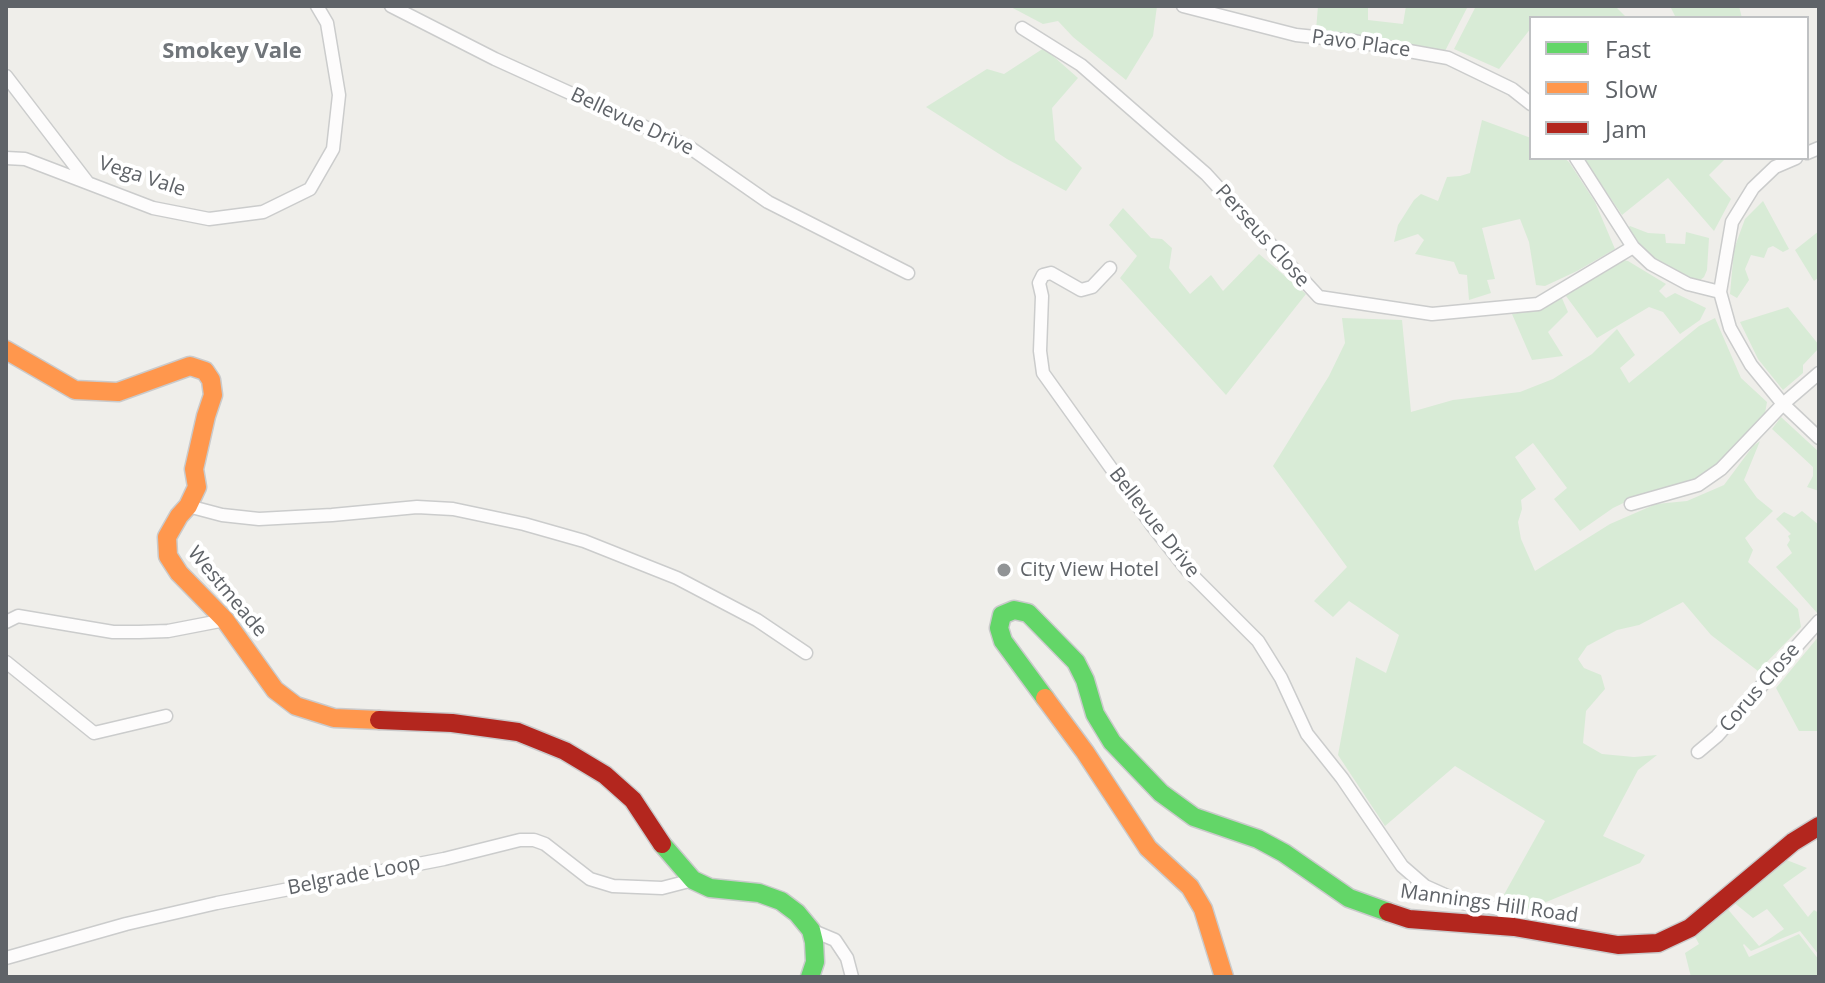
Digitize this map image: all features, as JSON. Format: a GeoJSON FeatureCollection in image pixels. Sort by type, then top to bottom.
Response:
{"type":"FeatureCollection","features":[{"type":"Feature","properties":{"kind":"main road"},"geometry":{"type":"LineString","coordinates":[[6,350],[75,390],[118,392],[190,366],[205,371],[211,380],[213,395],[194,469],[197,487],[188,506]]}},
{"type":"Feature","properties":{"kind":"main road","name":"Westmeade"},"geometry":{"type":"LineString","coordinates":[[188,506],[167,537],[168,556],[179,573],[225,620],[275,690],[296,706],[334,718],[452,723],[518,732],[565,751],[605,775],[633,800],[659,840],[693,880]]}},
{"type":"Feature","properties":{"kind":"main road","name":"Mannings Hill Road"},"geometry":{"type":"LineString","coordinates":[[1224,977],[1203,909],[1190,887],[1148,848],[1085,752],[1003,641],[999,628],[1002,615],[1014,610],[1028,613],[1076,662],[1095,714],[1112,742],[1161,793],[1194,817],[1258,839],[1284,853],[1349,898],[1409,919],[1514,927],[1618,945],[1658,943],[1690,928],[1793,842],[1819,826]]}},
{"type":"Feature","properties":{"kind":"main road"},"geometry":{"type":"LineString","coordinates":[[693,880],[710,888],[759,893],[781,901],[797,913],[811,930],[815,962],[810,977]]}},
{"type":"Feature","properties":{"kind":"street","name":"Vega Vale"},"geometry":{"type":"LineString","coordinates":[[6,158],[25,159],[153,208],[209,219],[263,212],[310,189],[333,149],[339,95],[327,23],[317,6]]}},
{"type":"Feature","properties":{"kind":"street","name":"Bellevue Drive"},"geometry":{"type":"LineString","coordinates":[[391,6],[495,59],[689,147],[768,202],[908,273]]}},
{"type":"Feature","properties":{"kind":"street","name":"Pavo Place"},"geometry":{"type":"LineString","coordinates":[[1183,6],[1296,35],[1353,41],[1448,58],[1512,89],[1529,102]]}},
{"type":"Feature","properties":{"kind":"street","name":"Perseus Close"},"geometry":{"type":"LineString","coordinates":[[1022,28],[1081,65],[1206,174],[1319,297],[1432,314],[1538,304],[1633,247]]}},
{"type":"Feature","properties":{"kind":"street"},"geometry":{"type":"LineString","coordinates":[[6,76],[88,183]]}},
{"type":"Feature","properties":{"kind":"street"},"geometry":{"type":"LineString","coordinates":[[1577,160],[1633,247],[1651,264],[1688,284],[1720,292]]}},
{"type":"Feature","properties":{"kind":"street"},"geometry":{"type":"LineString","coordinates":[[1791,160],[1775,167],[1753,188],[1732,222],[1720,292],[1730,328],[1751,365],[1783,404],[1819,438]]}},
{"type":"Feature","properties":{"kind":"street","name":"Bellevue Drive"},"geometry":{"type":"LineString","coordinates":[[1110,268],[1092,287],[1081,290],[1051,273],[1043,275],[1039,283],[1042,296],[1040,351],[1043,373],[1188,571],[1258,641],[1281,678],[1307,734],[1342,778],[1402,866],[1425,886],[1463,903],[1500,909],[1514,927]]}},
{"type":"Feature","properties":{"kind":"street"},"geometry":{"type":"LineString","coordinates":[[1631,504],[1698,485],[1721,469],[1783,404],[1819,373]]}},
{"type":"Feature","properties":{"kind":"street"},"geometry":{"type":"LineString","coordinates":[[188,506],[222,515],[259,519],[417,507],[453,509],[524,524],[584,541],[677,578],[757,620],[806,653]]}},
{"type":"Feature","properties":{"kind":"street"},"geometry":{"type":"LineString","coordinates":[[6,622],[18,616],[113,632],[139,632],[168,631],[225,620]]}},
{"type":"Feature","properties":{"kind":"street","name":"Corus Close"},"geometry":{"type":"LineString","coordinates":[[1698,752],[1717,736],[1819,621]]}},
{"type":"Feature","properties":{"kind":"street"},"geometry":{"type":"LineString","coordinates":[[6,662],[94,733],[166,716]]}},
{"type":"Feature","properties":{"kind":"street","name":"Belgrade Loop"},"geometry":{"type":"LineString","coordinates":[[6,958],[126,924],[217,903],[444,859],[520,840],[545,844],[590,879],[613,886],[662,888],[693,880]]}},
{"type":"Feature","properties":{"kind":"street"},"geometry":{"type":"LineString","coordinates":[[811,930],[835,940],[847,958],[852,977]]}},
{"type":"Feature","properties":{"kind":"green space"},"geometry":{"type":"Polygon","coordinates":[[[1009,6],[1157,6],[1153,36],[1126,80],[1058,21],[1043,24],[1009,6]]]}},
{"type":"Feature","properties":{"kind":"green space"},"geometry":{"type":"Polygon","coordinates":[[[1318,6],[1368,6],[1368,20],[1403,24],[1406,6],[1468,6],[1445,51],[1316,30],[1318,6]]]}},
{"type":"Feature","properties":{"kind":"green space"},"geometry":{"type":"Polygon","coordinates":[[[1476,6],[1613,6],[1625,16],[1529,16],[1529,31],[1499,69],[1454,49],[1476,6]]]}},
{"type":"Feature","properties":{"kind":"green space"},"geometry":{"type":"Polygon","coordinates":[[[1670,6],[1739,6],[1742,16],[1675,16],[1670,6]]]}},
{"type":"Feature","properties":{"kind":"green space"},"geometry":{"type":"Polygon","coordinates":[[[1044,48],[1078,78],[1052,108],[1055,140],[1082,168],[1066,191],[1007,159],[926,107],[987,69],[1004,74],[1044,48]]]}},
{"type":"Feature","properties":{"kind":"green space"},"geometry":{"type":"Polygon","coordinates":[[[1482,120],[1529,137],[1529,160],[1569,162],[1595,202],[1615,249],[1545,286],[1536,285],[1529,242],[1520,219],[1482,228],[1495,279],[1487,280],[1491,293],[1469,300],[1467,275],[1459,274],[1454,262],[1415,254],[1424,240],[1418,234],[1394,242],[1398,225],[1414,200],[1421,194],[1438,201],[1447,177],[1470,173],[1482,120]]]}},
{"type":"Feature","properties":{"kind":"green space"},"geometry":{"type":"Polygon","coordinates":[[[1584,160],[1724,160],[1709,175],[1731,199],[1714,231],[1668,178],[1622,215],[1584,160]]]}},
{"type":"Feature","properties":{"kind":"green space"},"geometry":{"type":"Polygon","coordinates":[[[1763,201],[1789,249],[1783,252],[1773,246],[1768,248],[1764,258],[1751,255],[1745,269],[1749,280],[1737,298],[1730,294],[1734,249],[1745,219],[1763,201]]]}},
{"type":"Feature","properties":{"kind":"green space"},"geometry":{"type":"Polygon","coordinates":[[[1123,208],[1151,238],[1162,239],[1172,248],[1169,268],[1190,294],[1211,275],[1223,291],[1259,254],[1306,294],[1226,395],[1120,278],[1137,256],[1109,225],[1123,208]]]}},
{"type":"Feature","properties":{"kind":"green space"},"geometry":{"type":"Polygon","coordinates":[[[1630,226],[1648,233],[1665,234],[1666,243],[1685,244],[1686,232],[1709,238],[1704,277],[1692,281],[1659,265],[1626,230],[1630,226]]]}},
{"type":"Feature","properties":{"kind":"green space"},"geometry":{"type":"Polygon","coordinates":[[[1819,231],[1819,277],[1814,281],[1795,250],[1819,231]]]}},
{"type":"Feature","properties":{"kind":"green space"},"geometry":{"type":"Polygon","coordinates":[[[1618,259],[1628,261],[1666,284],[1659,291],[1666,298],[1675,293],[1706,308],[1700,320],[1680,334],[1663,312],[1649,307],[1597,338],[1566,296],[1618,259]]]}},
{"type":"Feature","properties":{"kind":"green space"},"geometry":{"type":"Polygon","coordinates":[[[1561,296],[1568,312],[1548,332],[1563,356],[1532,360],[1512,314],[1539,309],[1561,296]]]}},
{"type":"Feature","properties":{"kind":"green space"},"geometry":{"type":"Polygon","coordinates":[[[1788,307],[1819,348],[1803,365],[1803,373],[1783,390],[1758,359],[1740,322],[1788,307]]]}},
{"type":"Feature","properties":{"kind":"green space"},"geometry":{"type":"Polygon","coordinates":[[[1342,318],[1402,320],[1411,412],[1453,400],[1520,392],[1553,379],[1592,354],[1617,329],[1635,355],[1620,368],[1629,383],[1699,326],[1715,318],[1741,378],[1767,402],[1764,419],[1715,467],[1694,480],[1638,496],[1613,508],[1580,531],[1554,499],[1567,488],[1533,443],[1515,457],[1536,489],[1521,500],[1518,522],[1521,539],[1535,571],[1610,524],[1656,504],[1687,501],[1724,485],[1760,441],[1744,480],[1757,498],[1773,511],[1745,538],[1753,550],[1748,562],[1798,609],[1801,627],[1758,671],[1711,635],[1683,602],[1639,625],[1617,630],[1587,646],[1578,659],[1584,668],[1601,675],[1605,689],[1586,711],[1583,743],[1602,754],[1634,757],[1657,755],[1638,770],[1603,836],[1645,855],[1640,863],[1515,915],[1501,900],[1545,821],[1455,766],[1385,826],[1338,755],[1356,657],[1386,673],[1399,635],[1349,601],[1333,617],[1314,601],[1347,567],[1273,466],[1329,376],[1345,343],[1342,318]]]}},
{"type":"Feature","properties":{"kind":"green space"},"geometry":{"type":"Polygon","coordinates":[[[1781,417],[1819,452],[1819,491],[1807,487],[1813,476],[1813,467],[1772,429],[1781,417]]]}},
{"type":"Feature","properties":{"kind":"green space"},"geometry":{"type":"Polygon","coordinates":[[[1802,511],[1819,525],[1818,614],[1776,567],[1792,553],[1787,545],[1791,534],[1776,519],[1784,512],[1794,517],[1802,511]]]}},
{"type":"Feature","properties":{"kind":"green space"},"geometry":{"type":"Polygon","coordinates":[[[1819,636],[1819,731],[1799,731],[1776,688],[1819,636]]]}},
{"type":"Feature","properties":{"kind":"green space"},"geometry":{"type":"Polygon","coordinates":[[[1784,859],[1807,868],[1783,885],[1808,917],[1814,910],[1819,913],[1819,955],[1800,931],[1751,951],[1743,945],[1749,957],[1799,934],[1819,960],[1819,977],[1691,977],[1685,953],[1699,944],[1693,933],[1726,907],[1759,946],[1784,929],[1767,909],[1753,918],[1732,901],[1784,859]]]}},
{"type":"Feature","properties":{"kind":"traffic: fast"},"geometry":{"type":"LineString","coordinates":[[1045,698],[1003,641],[999,628],[1002,615],[1014,610],[1028,613],[1076,662],[1095,714],[1112,742],[1161,793],[1194,817],[1258,839],[1349,898],[1388,912]]}},
{"type":"Feature","properties":{"kind":"traffic: fast"},"geometry":{"type":"LineString","coordinates":[[662,844],[693,880],[710,888],[759,893],[781,901],[797,913],[811,930],[814,942],[815,962],[810,977]]}},
{"type":"Feature","properties":{"kind":"traffic: slow"},"geometry":{"type":"LineString","coordinates":[[6,350],[75,390],[118,392],[190,366],[205,371],[211,380],[213,395],[194,469],[197,487],[167,537],[168,556],[179,573],[225,620],[275,690],[296,706],[334,718],[379,720]]}},
{"type":"Feature","properties":{"kind":"traffic: slow"},"geometry":{"type":"LineString","coordinates":[[1045,698],[1085,752],[1148,848],[1190,887],[1203,909],[1224,977]]}},
{"type":"Feature","properties":{"kind":"traffic: jam"},"geometry":{"type":"LineString","coordinates":[[379,720],[452,723],[518,732],[565,751],[605,775],[633,800],[662,844]]}},
{"type":"Feature","properties":{"kind":"traffic: jam"},"geometry":{"type":"LineString","coordinates":[[1388,912],[1409,919],[1514,927],[1618,945],[1658,943],[1690,928],[1793,842],[1819,826]]}},
{"type":"Feature","properties":{"kind":"place","name":"City View Hotel"},"geometry":{"type":"Point","coordinates":[1004,570]}},
{"type":"Feature","properties":{"kind":"district","name":"Smokey Vale"},"geometry":{"type":"Point","coordinates":[232,52]}}]}
